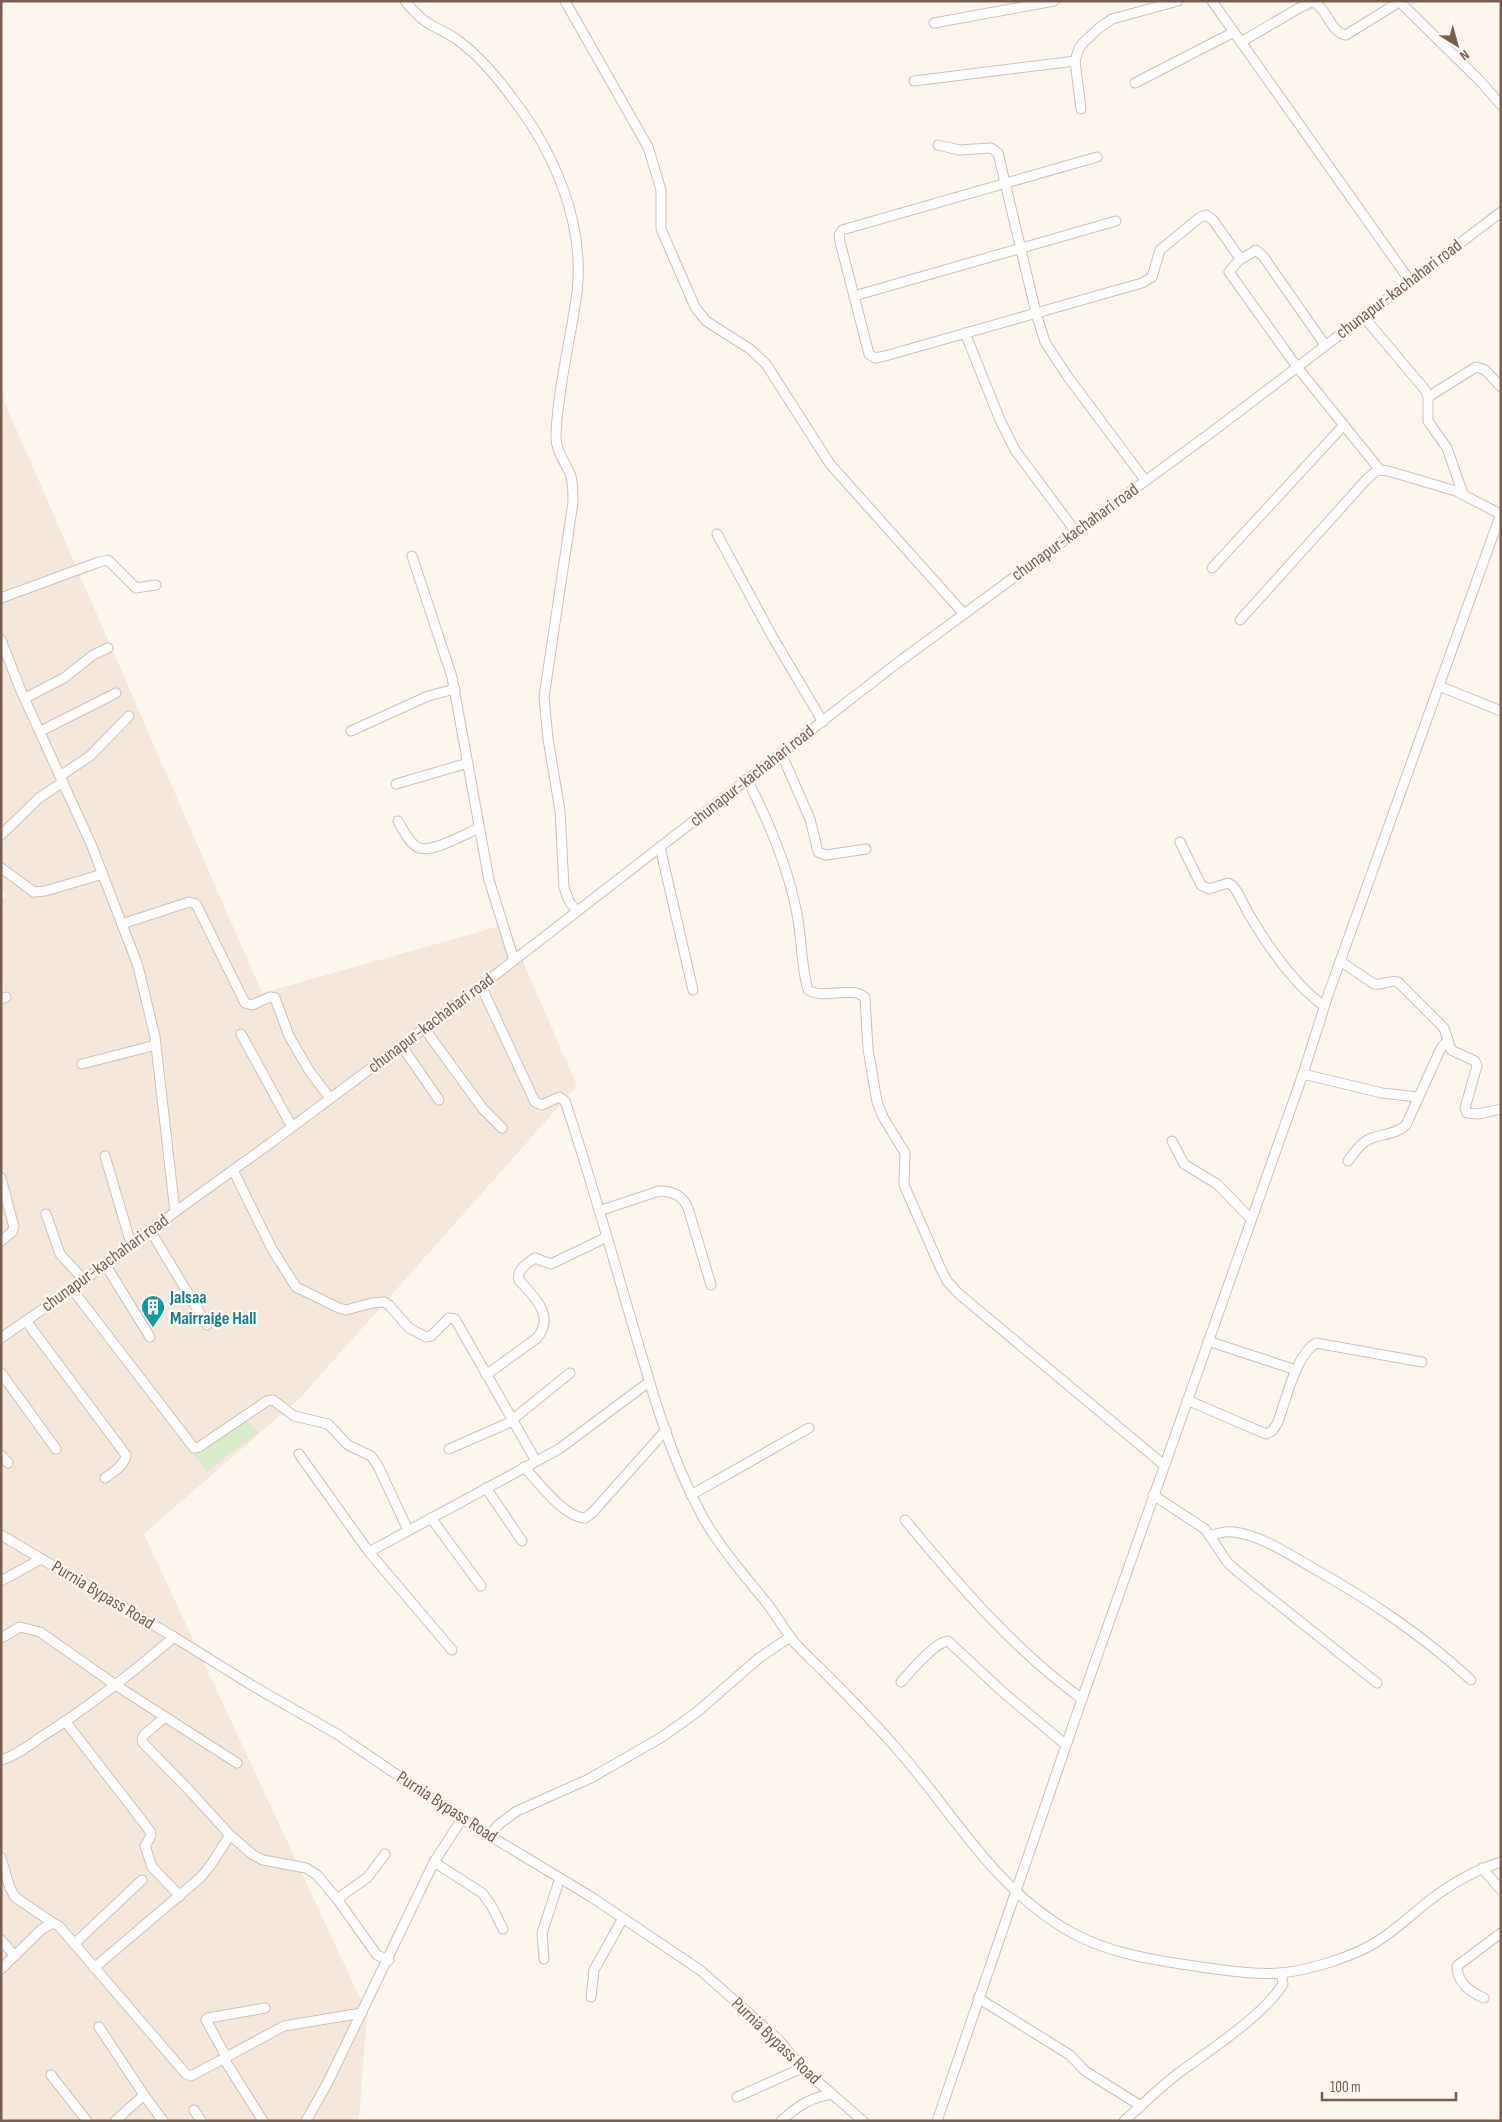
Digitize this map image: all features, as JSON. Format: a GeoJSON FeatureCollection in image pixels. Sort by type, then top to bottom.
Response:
{"type":"FeatureCollection","features":[{"type":"Feature","properties":{"kind":"street"},"geometry":{"type":"LineString","coordinates":[[405,1],[422,20],[459,40],[515,100],[549,154],[558,174],[572,218],[577,247],[578,290],[560,394],[556,434],[558,452],[572,481],[572,502],[544,697],[548,739],[560,811],[564,888],[570,904],[577,912]]}},
{"type":"Feature","properties":{"kind":"street"},"geometry":{"type":"LineString","coordinates":[[565,1],[648,147],[661,190],[662,229],[695,307],[706,321],[750,349],[766,364],[830,464],[964,614]]}},
{"type":"Feature","properties":{"kind":"street"},"geometry":{"type":"LineString","coordinates":[[934,23],[1054,1]]}},
{"type":"Feature","properties":{"kind":"street"},"geometry":{"type":"LineString","coordinates":[[1081,109],[1075,61],[1080,48],[1107,22],[1178,1]]}},
{"type":"Feature","properties":{"kind":"street"},"geometry":{"type":"LineString","coordinates":[[1212,1],[1410,281]]}},
{"type":"Feature","properties":{"kind":"street"},"geometry":{"type":"LineString","coordinates":[[1241,42],[1312,2],[1318,6],[1338,32],[1346,35],[1399,2],[1481,82],[1501,105]]}},
{"type":"Feature","properties":{"kind":"street"},"geometry":{"type":"LineString","coordinates":[[1135,83],[1234,32]]}},
{"type":"Feature","properties":{"kind":"street"},"geometry":{"type":"LineString","coordinates":[[914,81],[1075,61]]}},
{"type":"Feature","properties":{"kind":"street"},"geometry":{"type":"LineString","coordinates":[[938,145],[959,150],[994,149],[998,153],[1036,313],[1049,349],[1145,480]]}},
{"type":"Feature","properties":{"kind":"street"},"geometry":{"type":"LineString","coordinates":[[1097,158],[842,230],[839,238],[868,351],[874,358],[1147,281],[1152,277],[1158,256],[1164,246],[1203,215],[1213,220],[1241,258]]}},
{"type":"Feature","properties":{"kind":"street","name":"chunapur-kachahari road"},"geometry":{"type":"LineString","coordinates":[[1,1338],[72,1289],[481,986],[896,664],[1297,367],[1501,212]]}},
{"type":"Feature","properties":{"kind":"street"},"geometry":{"type":"LineString","coordinates":[[854,296],[1116,221]]}},
{"type":"Feature","properties":{"kind":"street"},"geometry":{"type":"LineString","coordinates":[[1325,345],[1263,256],[1256,250],[1241,258],[1232,266],[1229,272],[1297,367],[1380,470]]}},
{"type":"Feature","properties":{"kind":"street"},"geometry":{"type":"LineString","coordinates":[[1363,316],[1422,386],[1428,397],[1428,421],[1447,448],[1463,494]]}},
{"type":"Feature","properties":{"kind":"street"},"geometry":{"type":"LineString","coordinates":[[965,333],[1000,420],[1015,450],[1076,532]]}},
{"type":"Feature","properties":{"kind":"street"},"geometry":{"type":"LineString","coordinates":[[1428,397],[1476,367],[1485,370],[1501,387]]}},
{"type":"Feature","properties":{"kind":"street"},"geometry":{"type":"LineString","coordinates":[[1212,568],[1344,425]]}},
{"type":"Feature","properties":{"kind":"street"},"geometry":{"type":"LineString","coordinates":[[937,2121],[978,1998],[1302,1074],[1324,1006],[1501,513],[1463,494],[1380,470],[1373,472],[1240,620]]}},
{"type":"Feature","properties":{"kind":"street"},"geometry":{"type":"LineString","coordinates":[[717,534],[772,636],[823,722]]}},
{"type":"Feature","properties":{"kind":"street"},"geometry":{"type":"LineString","coordinates":[[412,556],[447,658],[455,689],[492,892],[514,960]]}},
{"type":"Feature","properties":{"kind":"street"},"geometry":{"type":"LineString","coordinates":[[1,598],[108,560],[136,588],[156,585]]}},
{"type":"Feature","properties":{"kind":"street"},"geometry":{"type":"LineString","coordinates":[[1,640],[103,874],[138,966],[156,1045],[175,1212]]}},
{"type":"Feature","properties":{"kind":"street"},"geometry":{"type":"LineString","coordinates":[[25,698],[64,678],[93,655],[108,648]]}},
{"type":"Feature","properties":{"kind":"street"},"geometry":{"type":"LineString","coordinates":[[1439,686],[1501,711]]}},
{"type":"Feature","properties":{"kind":"street"},"geometry":{"type":"LineString","coordinates":[[351,731],[423,698],[455,689]]}},
{"type":"Feature","properties":{"kind":"street"},"geometry":{"type":"LineString","coordinates":[[41,731],[116,693]]}},
{"type":"Feature","properties":{"kind":"street"},"geometry":{"type":"LineString","coordinates":[[1,836],[38,798],[90,756],[129,716]]}},
{"type":"Feature","properties":{"kind":"street"},"geometry":{"type":"LineString","coordinates":[[781,753],[810,819],[818,852],[826,855],[866,849]]}},
{"type":"Feature","properties":{"kind":"street"},"geometry":{"type":"LineString","coordinates":[[396,784],[468,763]]}},
{"type":"Feature","properties":{"kind":"street"},"geometry":{"type":"LineString","coordinates":[[747,779],[775,839],[788,876],[798,917],[808,990],[817,994],[855,993],[865,998],[868,1049],[877,1102],[883,1117],[905,1153],[904,1185],[947,1281],[959,1294],[1164,1465]]}},
{"type":"Feature","properties":{"kind":"street"},"geometry":{"type":"LineString","coordinates":[[398,821],[412,843],[424,850],[479,828]]}},
{"type":"Feature","properties":{"kind":"street"},"geometry":{"type":"LineString","coordinates":[[1180,842],[1201,886],[1209,888],[1228,883],[1233,886],[1255,925],[1288,970],[1306,992],[1324,1006]]}},
{"type":"Feature","properties":{"kind":"street"},"geometry":{"type":"LineString","coordinates":[[660,847],[693,990]]}},
{"type":"Feature","properties":{"kind":"street"},"geometry":{"type":"LineString","coordinates":[[1,868],[34,892],[45,891],[103,874]]}},
{"type":"Feature","properties":{"kind":"street"},"geometry":{"type":"LineString","coordinates":[[122,924],[189,902],[196,904],[245,1003],[252,1005],[270,997],[277,1000],[289,1036],[310,1072],[330,1098]]}},
{"type":"Feature","properties":{"kind":"street"},"geometry":{"type":"LineString","coordinates":[[1340,961],[1374,984],[1379,985],[1391,981],[1398,982],[1444,1028],[1449,1047],[1455,1053],[1472,1059],[1476,1064],[1465,1111],[1470,1114],[1501,1109]]}},
{"type":"Feature","properties":{"kind":"street"},"geometry":{"type":"LineString","coordinates":[[481,986],[535,1102],[542,1104],[559,1097],[565,1101],[649,1382],[692,1495],[708,1527],[744,1577],[768,1604],[790,1637],[891,1741],[965,1835],[1016,1892],[1036,1910],[1083,1939],[1115,1951],[1148,1959],[1223,1970],[1270,1974],[1282,1973],[1324,1963],[1367,1948],[1449,1887],[1482,1868],[1501,1862]]}},
{"type":"Feature","properties":{"kind":"street"},"geometry":{"type":"LineString","coordinates":[[424,1028],[483,1109],[502,1128]]}},
{"type":"Feature","properties":{"kind":"street"},"geometry":{"type":"LineString","coordinates":[[241,1034],[292,1127]]}},
{"type":"Feature","properties":{"kind":"street"},"geometry":{"type":"LineString","coordinates":[[1348,1161],[1357,1149],[1368,1140],[1404,1128],[1441,1048],[1448,1040]]}},
{"type":"Feature","properties":{"kind":"street"},"geometry":{"type":"LineString","coordinates":[[82,1064],[156,1045]]}},
{"type":"Feature","properties":{"kind":"street"},"geometry":{"type":"LineString","coordinates":[[401,1045],[439,1100]]}},
{"type":"Feature","properties":{"kind":"street"},"geometry":{"type":"LineString","coordinates":[[1302,1074],[1382,1093],[1418,1097]]}},
{"type":"Feature","properties":{"kind":"street"},"geometry":{"type":"LineString","coordinates":[[1172,1142],[1184,1164],[1217,1184],[1251,1219]]}},
{"type":"Feature","properties":{"kind":"street"},"geometry":{"type":"LineString","coordinates":[[105,1156],[131,1244]]}},
{"type":"Feature","properties":{"kind":"street"},"geometry":{"type":"LineString","coordinates":[[233,1170],[272,1249],[296,1287],[338,1308],[346,1310],[384,1302],[389,1305],[409,1328],[426,1337],[431,1336],[447,1320],[452,1318],[457,1322],[536,1461]]}},
{"type":"Feature","properties":{"kind":"street"},"geometry":{"type":"LineString","coordinates":[[1,1178],[14,1227],[12,1232],[1,1241]]}},
{"type":"Feature","properties":{"kind":"street"},"geometry":{"type":"LineString","coordinates":[[599,1211],[659,1191],[669,1192],[679,1197],[686,1202],[711,1285]]}},
{"type":"Feature","properties":{"kind":"street"},"geometry":{"type":"LineString","coordinates":[[46,1214],[60,1254],[84,1280]]}},
{"type":"Feature","properties":{"kind":"street"},"geometry":{"type":"LineString","coordinates":[[150,1230],[207,1325]]}},
{"type":"Feature","properties":{"kind":"street"},"geometry":{"type":"LineString","coordinates":[[486,1375],[537,1338],[542,1330],[542,1308],[519,1280],[520,1271],[535,1258],[551,1264],[607,1237]]}},
{"type":"Feature","properties":{"kind":"street"},"geometry":{"type":"LineString","coordinates":[[105,1264],[150,1337]]}},
{"type":"Feature","properties":{"kind":"street"},"geometry":{"type":"LineString","coordinates":[[72,1289],[194,1448],[199,1447],[267,1400],[273,1400],[294,1416],[328,1424],[348,1445],[370,1456],[378,1466],[408,1530]]}},
{"type":"Feature","properties":{"kind":"street"},"geometry":{"type":"LineString","coordinates":[[26,1321],[126,1455],[126,1459],[119,1468],[105,1478]]}},
{"type":"Feature","properties":{"kind":"street"},"geometry":{"type":"LineString","coordinates":[[1208,1341],[1296,1370]]}},
{"type":"Feature","properties":{"kind":"street"},"geometry":{"type":"LineString","coordinates":[[1187,1400],[1262,1434],[1269,1434],[1275,1428],[1283,1410],[1296,1370],[1310,1347],[1316,1343],[1422,1362]]}},
{"type":"Feature","properties":{"kind":"street"},"geometry":{"type":"LineString","coordinates":[[1,1373],[56,1449]]}},
{"type":"Feature","properties":{"kind":"street"},"geometry":{"type":"LineString","coordinates":[[449,1449],[513,1421],[570,1373]]}},
{"type":"Feature","properties":{"kind":"street"},"geometry":{"type":"LineString","coordinates":[[369,1552],[566,1445],[649,1382]]}},
{"type":"Feature","properties":{"kind":"street"},"geometry":{"type":"LineString","coordinates":[[692,1495],[809,1428]]}},
{"type":"Feature","properties":{"kind":"street"},"geometry":{"type":"LineString","coordinates":[[524,1467],[565,1510],[575,1516],[586,1518],[666,1430]]}},
{"type":"Feature","properties":{"kind":"street"},"geometry":{"type":"LineString","coordinates":[[299,1454],[369,1552],[452,1650]]}},
{"type":"Feature","properties":{"kind":"street"},"geometry":{"type":"LineString","coordinates":[[1,1455],[8,1463]]}},
{"type":"Feature","properties":{"kind":"street"},"geometry":{"type":"LineString","coordinates":[[486,1488],[522,1542]]}},
{"type":"Feature","properties":{"kind":"street"},"geometry":{"type":"LineString","coordinates":[[1153,1495],[1205,1529],[1222,1555],[1238,1572],[1377,1683]]}},
{"type":"Feature","properties":{"kind":"street"},"geometry":{"type":"LineString","coordinates":[[432,1518],[481,1586]]}},
{"type":"Feature","properties":{"kind":"street"},"geometry":{"type":"LineString","coordinates":[[905,1520],[998,1627],[1043,1670],[1082,1699]]}},
{"type":"Feature","properties":{"kind":"street"},"geometry":{"type":"LineString","coordinates":[[1211,1536],[1230,1531],[1241,1533],[1293,1556],[1349,1588],[1398,1620],[1441,1653],[1470,1680]]}},
{"type":"Feature","properties":{"kind":"street","name":"Purnia Bypass Road"},"geometry":{"type":"LineString","coordinates":[[1,1535],[253,1686],[337,1734],[462,1819],[560,1878],[700,1970],[779,2040],[802,2068],[863,2121]]}},
{"type":"Feature","properties":{"kind":"street"},"geometry":{"type":"LineString","coordinates":[[1,1581],[41,1558]]}},
{"type":"Feature","properties":{"kind":"street"},"geometry":{"type":"LineString","coordinates":[[1,1638],[20,1627],[40,1632],[117,1686],[237,1763]]}},
{"type":"Feature","properties":{"kind":"street"},"geometry":{"type":"LineString","coordinates":[[1,1760],[12,1756],[117,1686],[174,1637]]}},
{"type":"Feature","properties":{"kind":"street"},"geometry":{"type":"LineString","coordinates":[[490,1835],[498,1825],[517,1811],[589,1779],[662,1737],[697,1712],[759,1658],[790,1637]]}},
{"type":"Feature","properties":{"kind":"street"},"geometry":{"type":"LineString","coordinates":[[901,1682],[930,1652],[942,1642],[948,1641],[1005,1694],[1066,1746]]}},
{"type":"Feature","properties":{"kind":"street"},"geometry":{"type":"LineString","coordinates":[[165,1717],[144,1735],[143,1743],[230,1835],[253,1855],[263,1860],[306,1868],[317,1875],[337,1899],[377,1955],[389,1960]]}},
{"type":"Feature","properties":{"kind":"street"},"geometry":{"type":"LineString","coordinates":[[65,1721],[150,1831],[151,1836],[145,1846],[150,1864],[180,1896]]}},
{"type":"Feature","properties":{"kind":"street"},"geometry":{"type":"LineString","coordinates":[[306,2121],[327,2084],[389,1960],[434,1862],[462,1819]]}},
{"type":"Feature","properties":{"kind":"street"},"geometry":{"type":"LineString","coordinates":[[94,1968],[180,1896],[210,1866],[230,1835]]}},
{"type":"Feature","properties":{"kind":"street"},"geometry":{"type":"LineString","coordinates":[[337,1899],[368,1877],[384,1854]]}},
{"type":"Feature","properties":{"kind":"street"},"geometry":{"type":"LineString","coordinates":[[1,1858],[10,1888],[15,1897],[59,1926],[186,2074],[190,2076],[284,2026],[362,2013]]}},
{"type":"Feature","properties":{"kind":"street"},"geometry":{"type":"LineString","coordinates":[[434,1862],[482,1893],[491,1905],[502,1929]]}},
{"type":"Feature","properties":{"kind":"street"},"geometry":{"type":"LineString","coordinates":[[1482,1868],[1501,1890]]}},
{"type":"Feature","properties":{"kind":"street"},"geometry":{"type":"LineString","coordinates":[[544,1958],[542,1933],[560,1878]]}},
{"type":"Feature","properties":{"kind":"street"},"geometry":{"type":"LineString","coordinates":[[74,1944],[142,1880]]}},
{"type":"Feature","properties":{"kind":"street"},"geometry":{"type":"LineString","coordinates":[[591,1997],[594,1970],[623,1918]]}},
{"type":"Feature","properties":{"kind":"street"},"geometry":{"type":"LineString","coordinates":[[1,1969],[42,1929],[53,1923]]}},
{"type":"Feature","properties":{"kind":"street"},"geometry":{"type":"LineString","coordinates":[[1484,1998],[1467,1989],[1458,1973],[1457,1966],[1501,1933]]}},
{"type":"Feature","properties":{"kind":"street"},"geometry":{"type":"LineString","coordinates":[[1,1940],[15,1956]]}},
{"type":"Feature","properties":{"kind":"street"},"geometry":{"type":"LineString","coordinates":[[1124,2121],[1166,2083],[1240,2027],[1266,2004],[1282,1984],[1282,1973]]}},
{"type":"Feature","properties":{"kind":"street"},"geometry":{"type":"LineString","coordinates":[[978,1998],[1070,2055],[1085,2071],[1140,2106]]}},
{"type":"Feature","properties":{"kind":"street"},"geometry":{"type":"LineString","coordinates":[[263,2121],[206,2020],[208,2018],[265,2008]]}},
{"type":"Feature","properties":{"kind":"street"},"geometry":{"type":"LineString","coordinates":[[100,2026],[163,2121]]}},
{"type":"Feature","properties":{"kind":"street"},"geometry":{"type":"LineString","coordinates":[[738,2098],[802,2068]]}},
{"type":"Feature","properties":{"kind":"street"},"geometry":{"type":"LineString","coordinates":[[52,2074],[87,2121]]}},
{"type":"Feature","properties":{"kind":"street"},"geometry":{"type":"LineString","coordinates":[[780,2121],[798,2106],[815,2097],[832,2094]]}},
{"type":"Feature","properties":{"kind":"street"},"geometry":{"type":"LineString","coordinates":[[115,2121],[144,2095]]}},
{"type":"Feature","properties":{"kind":"street"},"geometry":{"type":"LineString","coordinates":[[194,2110],[201,2121]]}},
{"type":"Feature","properties":{"kind":"shaded area"},"geometry":{"type":"Polygon","coordinates":[[[1,394],[262,993],[507,924],[577,1086],[301,1397],[144,1534],[367,2013],[359,2121],[1,2121],[1,898],[6,897],[1,883],[1,394]]]}},
{"type":"Feature","properties":{"kind":"green space"},"geometry":{"type":"Polygon","coordinates":[[[247,1420],[258,1433],[207,1471],[193,1454],[247,1420]]]}},
{"type":"Feature","properties":{"kind":"place","name":"Jalsaa Mairraige Hall"},"geometry":{"type":"Point","coordinates":[153,1328]}}]}
